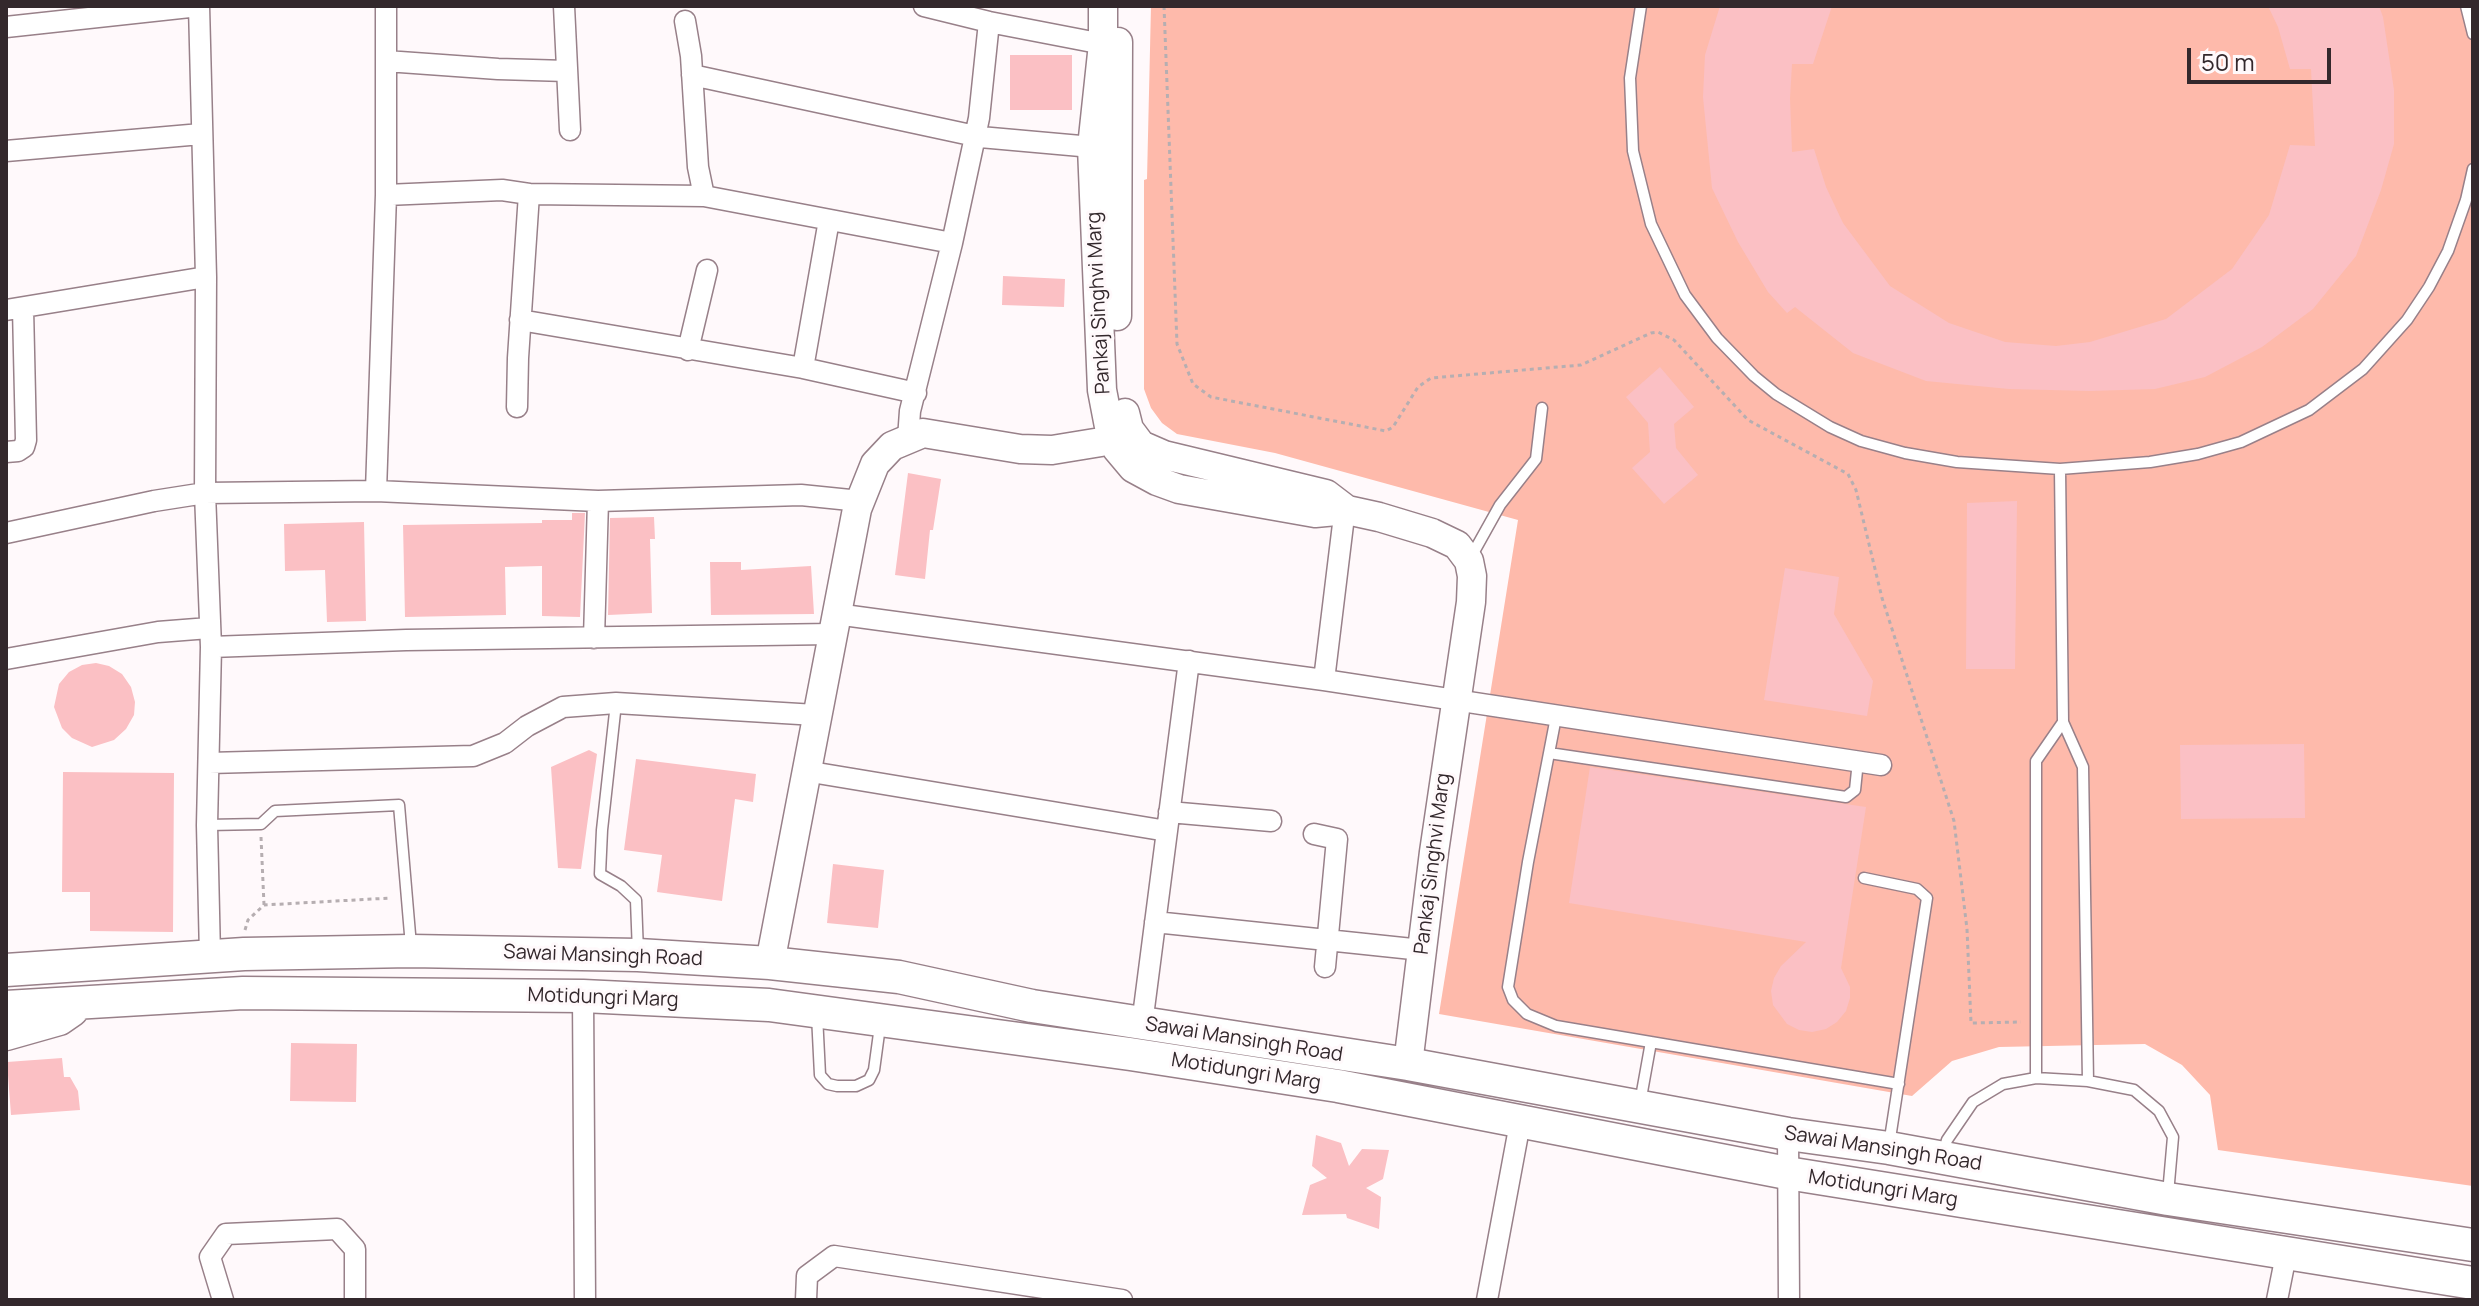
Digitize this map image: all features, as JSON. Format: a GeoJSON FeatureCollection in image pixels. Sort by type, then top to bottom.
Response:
{"type":"FeatureCollection","features":[{"type":"Feature","properties":{"kind":"main road","name":"Sawai Mansingh Road"},"geometry":{"type":"LineString","coordinates":[[6,970],[244,954],[411,951],[638,955],[770,963],[899,977],[1032,1006],[1408,1064],[1788,1134],[1942,1156],[2168,1199],[2473,1245]]}},
{"type":"Feature","properties":{"kind":"main road","name":"Motidungri Marg"},"geometry":{"type":"LineString","coordinates":[[6,1007],[243,993],[583,996],[769,1005],[1338,1086],[1787,1173],[2473,1283]]}},
{"type":"Feature","properties":{"kind":"main road"},"geometry":{"type":"LineString","coordinates":[[6,1034],[59,1019],[88,1000]]}},
{"type":"Feature","properties":{"kind":"street"},"geometry":{"type":"LineString","coordinates":[[6,27],[199,6],[206,277],[210,956]]}},
{"type":"Feature","properties":{"kind":"street"},"geometry":{"type":"LineString","coordinates":[[376,491],[386,195],[386,6]]}},
{"type":"Feature","properties":{"kind":"street"},"geometry":{"type":"LineString","coordinates":[[564,6],[570,130]]}},
{"type":"Feature","properties":{"kind":"street"},"geometry":{"type":"LineString","coordinates":[[924,6],[1110,45]]}},
{"type":"Feature","properties":{"kind":"street","name":"Pankaj Singhvi Marg"},"geometry":{"type":"LineString","coordinates":[[1103,6],[1110,45]]}},
{"type":"Feature","properties":{"kind":"street","name":"Pankaj Singhvi Marg"},"geometry":{"type":"LineString","coordinates":[[1118,6],[1110,45],[1105,148],[1120,433]]}},
{"type":"Feature","properties":{"kind":"street"},"geometry":{"type":"LineString","coordinates":[[685,21],[698,167],[704,196]]}},
{"type":"Feature","properties":{"kind":"street"},"geometry":{"type":"LineString","coordinates":[[908,439],[910,411],[975,136],[989,22]]}},
{"type":"Feature","properties":{"kind":"street"},"geometry":{"type":"LineString","coordinates":[[386,61],[567,71]]}},
{"type":"Feature","properties":{"kind":"street"},"geometry":{"type":"LineString","coordinates":[[692,75],[975,136],[1105,148]]}},
{"type":"Feature","properties":{"kind":"street"},"geometry":{"type":"LineString","coordinates":[[6,151],[201,134]]}},
{"type":"Feature","properties":{"kind":"street"},"geometry":{"type":"LineString","coordinates":[[386,195],[502,190],[529,194],[704,196],[952,243]]}},
{"type":"Feature","properties":{"kind":"street"},"geometry":{"type":"LineString","coordinates":[[517,407],[529,194]]}},
{"type":"Feature","properties":{"kind":"street"},"geometry":{"type":"LineString","coordinates":[[803,368],[829,220]]}},
{"type":"Feature","properties":{"kind":"street"},"geometry":{"type":"LineString","coordinates":[[688,350],[707,270]]}},
{"type":"Feature","properties":{"kind":"street"},"geometry":{"type":"LineString","coordinates":[[6,452],[18,451],[24,447],[26,440],[15,309],[206,277]]}},
{"type":"Feature","properties":{"kind":"street"},"geometry":{"type":"LineString","coordinates":[[520,320],[803,368],[916,393]]}},
{"type":"Feature","properties":{"kind":"street"},"geometry":{"type":"LineString","coordinates":[[770,963],[860,501],[875,464],[892,446],[923,433],[1020,449],[1052,450],[1094,444],[1120,433],[1164,455],[1326,494],[1347,510],[1432,533],[1457,545],[1469,561]]}},
{"type":"Feature","properties":{"kind":"street"},"geometry":{"type":"LineString","coordinates":[[6,533],[205,493],[376,491],[598,501],[801,495],[860,501]]}},
{"type":"Feature","properties":{"kind":"street"},"geometry":{"type":"LineString","coordinates":[[594,638],[598,501]]}},
{"type":"Feature","properties":{"kind":"street"},"geometry":{"type":"LineString","coordinates":[[1324,680],[1347,510]]}},
{"type":"Feature","properties":{"kind":"street","name":"Pankaj Singhvi Marg"},"geometry":{"type":"LineString","coordinates":[[1408,1064],[1454,701],[1471,602],[1469,561]]}},
{"type":"Feature","properties":{"kind":"street"},"geometry":{"type":"LineString","coordinates":[[6,659],[158,632],[210,637],[406,640],[594,638],[834,624],[1189,661],[1881,765]]}},
{"type":"Feature","properties":{"kind":"street"},"geometry":{"type":"LineString","coordinates":[[1142,1024],[1189,661]]}},
{"type":"Feature","properties":{"kind":"street"},"geometry":{"type":"LineString","coordinates":[[209,763],[473,756],[505,743],[527,726],[563,707],[616,703],[816,715]]}},
{"type":"Feature","properties":{"kind":"street"},"geometry":{"type":"LineString","coordinates":[[805,771],[1168,821],[1271,821]]}},
{"type":"Feature","properties":{"kind":"street"},"geometry":{"type":"LineString","coordinates":[[1314,834],[1337,839],[1325,967]]}},
{"type":"Feature","properties":{"kind":"street"},"geometry":{"type":"LineString","coordinates":[[1155,922],[1422,950]]}},
{"type":"Feature","properties":{"kind":"street"},"geometry":{"type":"LineString","coordinates":[[583,996],[585,1300]]}},
{"type":"Feature","properties":{"kind":"street"},"geometry":{"type":"LineString","coordinates":[[1487,1300],[1520,1123]]}},
{"type":"Feature","properties":{"kind":"street"},"geometry":{"type":"LineString","coordinates":[[1788,1134],[1789,1300]]}},
{"type":"Feature","properties":{"kind":"street"},"geometry":{"type":"LineString","coordinates":[[223,1300],[210,1257],[226,1234],[337,1229],[355,1249],[355,1300]]}},
{"type":"Feature","properties":{"kind":"street"},"geometry":{"type":"LineString","coordinates":[[2277,1300],[2286,1255]]}},
{"type":"Feature","properties":{"kind":"street"},"geometry":{"type":"LineString","coordinates":[[806,1300],[807,1276],[834,1256],[1122,1300]]}},
{"type":"Feature","properties":{"kind":"lane"},"geometry":{"type":"LineString","coordinates":[[1641,6],[1631,58],[1629,92],[1633,151],[1651,224],[1685,295],[1717,338],[1776,394],[1830,427],[1861,441],[1905,453],[1957,462],[2060,469],[2150,462],[2198,454],[2241,442],[2309,410],[2344,385],[2390,341],[2429,287],[2458,225],[2473,169]]}},
{"type":"Feature","properties":{"kind":"lane"},"geometry":{"type":"LineString","coordinates":[[2466,6],[2473,34]]}},
{"type":"Feature","properties":{"kind":"lane"},"geometry":{"type":"LineString","coordinates":[[1469,561],[1500,505],[1536,459],[1542,408]]}},
{"type":"Feature","properties":{"kind":"lane"},"geometry":{"type":"LineString","coordinates":[[2060,469],[2063,722],[2083,767],[2088,1081]]}},
{"type":"Feature","properties":{"kind":"lane"},"geometry":{"type":"LineString","coordinates":[[616,703],[600,874],[621,886],[636,900],[638,955]]}},
{"type":"Feature","properties":{"kind":"lane"},"geometry":{"type":"LineString","coordinates":[[1556,717],[1508,987],[1513,1000],[1527,1014],[1556,1026],[1899,1084]]}},
{"type":"Feature","properties":{"kind":"lane"},"geometry":{"type":"LineString","coordinates":[[2036,1078],[2036,761],[2063,722]]}},
{"type":"Feature","properties":{"kind":"lane"},"geometry":{"type":"LineString","coordinates":[[1549,753],[1846,797],[1855,790],[1858,761]]}},
{"type":"Feature","properties":{"kind":"lane"},"geometry":{"type":"LineString","coordinates":[[207,825],[261,824],[275,811],[399,805],[411,951]]}},
{"type":"Feature","properties":{"kind":"lane"},"geometry":{"type":"LineString","coordinates":[[1864,878],[1917,889],[1927,898],[1889,1148]]}},
{"type":"Feature","properties":{"kind":"lane"},"geometry":{"type":"LineString","coordinates":[[817,1011],[820,1075],[828,1084],[837,1086],[856,1086],[869,1080],[874,1070],[881,1020]]}},
{"type":"Feature","properties":{"kind":"lane"},"geometry":{"type":"LineString","coordinates":[[1639,1107],[1651,1042]]}},
{"type":"Feature","properties":{"kind":"lane"},"geometry":{"type":"LineString","coordinates":[[1942,1156],[1947,1140],[1973,1102],[2003,1084],[2036,1078],[2088,1081],[2134,1090],[2159,1111],[2173,1137],[2168,1199]]}},
{"type":"Feature","properties":{"kind":"path"},"geometry":{"type":"LineString","coordinates":[[1164,6],[1177,344],[1193,384],[1211,397],[1386,431],[1393,427],[1418,387],[1431,378],[1581,365],[1651,333],[1658,332],[1674,340],[1748,420],[1848,474],[1856,490],[1882,598],[1954,821],[1967,929],[1971,1023],[2036,1021]]}},
{"type":"Feature","properties":{"kind":"path"},"geometry":{"type":"LineString","coordinates":[[261,824],[264,905]]}},
{"type":"Feature","properties":{"kind":"path"},"geometry":{"type":"LineString","coordinates":[[244,954],[245,925],[264,905],[408,897]]}},
{"type":"Feature","properties":{"kind":"shaded area"},"geometry":{"type":"Polygon","coordinates":[[[1151,6],[2473,6],[2473,1186],[2218,1150],[2210,1095],[2182,1065],[2145,1044],[1999,1047],[1952,1061],[1912,1096],[1439,1014],[1518,520],[1275,453],[1177,434],[1162,423],[1151,408],[1144,389],[1144,180],[1147,179],[1151,6]]]}},
{"type":"Feature","properties":{"kind":"building"},"geometry":{"type":"Polygon","coordinates":[[[1720,6],[1832,6],[1813,64],[1792,64],[1792,152],[1814,149],[1826,187],[1843,223],[1890,286],[1949,323],[2005,342],[2056,346],[2090,342],[2166,319],[2232,269],[2269,215],[2290,145],[2315,146],[2311,69],[2290,69],[2278,27],[2268,6],[2379,6],[2394,90],[2394,144],[2381,190],[2356,256],[2313,309],[2262,347],[2205,377],[2155,389],[2090,391],[2009,389],[1926,381],[1853,353],[1795,307],[1787,313],[1768,292],[1738,242],[1712,188],[1703,97],[1705,55],[1720,6]]]}},
{"type":"Feature","properties":{"kind":"building"},"geometry":{"type":"Polygon","coordinates":[[[1010,55],[1072,55],[1072,110],[1010,110],[1010,55]]]}},
{"type":"Feature","properties":{"kind":"building"},"geometry":{"type":"Polygon","coordinates":[[[1003,276],[1065,279],[1064,307],[1002,305],[1003,276]]]}},
{"type":"Feature","properties":{"kind":"building"},"geometry":{"type":"Polygon","coordinates":[[[1660,367],[1694,407],[1674,424],[1676,448],[1698,475],[1664,504],[1632,468],[1650,452],[1648,423],[1626,397],[1660,367]]]}},
{"type":"Feature","properties":{"kind":"building"},"geometry":{"type":"Polygon","coordinates":[[[908,473],[941,479],[933,530],[930,530],[925,579],[895,575],[908,473]]]}},
{"type":"Feature","properties":{"kind":"building"},"geometry":{"type":"Polygon","coordinates":[[[2017,501],[2015,669],[1966,669],[1967,503],[2017,501]]]}},
{"type":"Feature","properties":{"kind":"building"},"geometry":{"type":"Polygon","coordinates":[[[572,513],[585,513],[580,617],[542,616],[542,566],[505,567],[506,615],[405,617],[403,525],[542,523],[542,520],[572,520],[572,513]]]}},
{"type":"Feature","properties":{"kind":"building"},"geometry":{"type":"Polygon","coordinates":[[[654,517],[655,539],[650,539],[652,613],[608,615],[610,518],[654,517]]]}},
{"type":"Feature","properties":{"kind":"building"},"geometry":{"type":"Polygon","coordinates":[[[364,522],[366,621],[327,622],[325,570],[285,571],[284,524],[364,522]]]}},
{"type":"Feature","properties":{"kind":"building"},"geometry":{"type":"Polygon","coordinates":[[[710,562],[741,562],[741,570],[811,566],[814,614],[711,615],[710,562]]]}},
{"type":"Feature","properties":{"kind":"building"},"geometry":{"type":"Polygon","coordinates":[[[1785,568],[1839,577],[1834,614],[1873,681],[1867,716],[1764,700],[1785,568]]]}},
{"type":"Feature","properties":{"kind":"building"},"geometry":{"type":"Polygon","coordinates":[[[96,663],[122,674],[131,687],[135,702],[134,715],[126,729],[114,740],[92,747],[72,738],[62,728],[54,707],[59,684],[69,672],[82,665],[96,663]]]}},
{"type":"Feature","properties":{"kind":"building"},"geometry":{"type":"Polygon","coordinates":[[[2304,744],[2305,818],[2181,819],[2180,745],[2304,744]]]}},
{"type":"Feature","properties":{"kind":"building"},"geometry":{"type":"Polygon","coordinates":[[[589,750],[597,754],[581,869],[558,868],[551,767],[589,750]]]}},
{"type":"Feature","properties":{"kind":"building"},"geometry":{"type":"Polygon","coordinates":[[[636,759],[756,774],[753,802],[735,799],[722,901],[657,892],[662,855],[624,850],[636,759]]]}},
{"type":"Feature","properties":{"kind":"building"},"geometry":{"type":"Polygon","coordinates":[[[1590,767],[1866,807],[1841,968],[1850,987],[1850,998],[1846,1011],[1837,1022],[1826,1029],[1812,1032],[1799,1030],[1787,1024],[1773,1005],[1771,991],[1774,978],[1781,966],[1806,942],[1569,903],[1590,767]]]}},
{"type":"Feature","properties":{"kind":"building"},"geometry":{"type":"Polygon","coordinates":[[[63,772],[174,773],[173,932],[90,931],[90,892],[62,892],[63,772]]]}},
{"type":"Feature","properties":{"kind":"building"},"geometry":{"type":"Polygon","coordinates":[[[833,864],[884,870],[878,928],[827,923],[833,864]]]}},
{"type":"Feature","properties":{"kind":"building"},"geometry":{"type":"Polygon","coordinates":[[[291,1043],[357,1044],[356,1102],[290,1101],[291,1043]]]}},
{"type":"Feature","properties":{"kind":"building"},"geometry":{"type":"Polygon","coordinates":[[[62,1058],[64,1077],[70,1077],[78,1091],[80,1110],[11,1115],[7,1062],[62,1058]]]}},
{"type":"Feature","properties":{"kind":"building"},"geometry":{"type":"Polygon","coordinates":[[[1316,1135],[1341,1143],[1349,1166],[1362,1149],[1389,1150],[1383,1179],[1366,1188],[1381,1197],[1379,1229],[1347,1218],[1346,1214],[1302,1215],[1310,1185],[1327,1178],[1312,1166],[1316,1135]]]}}]}
